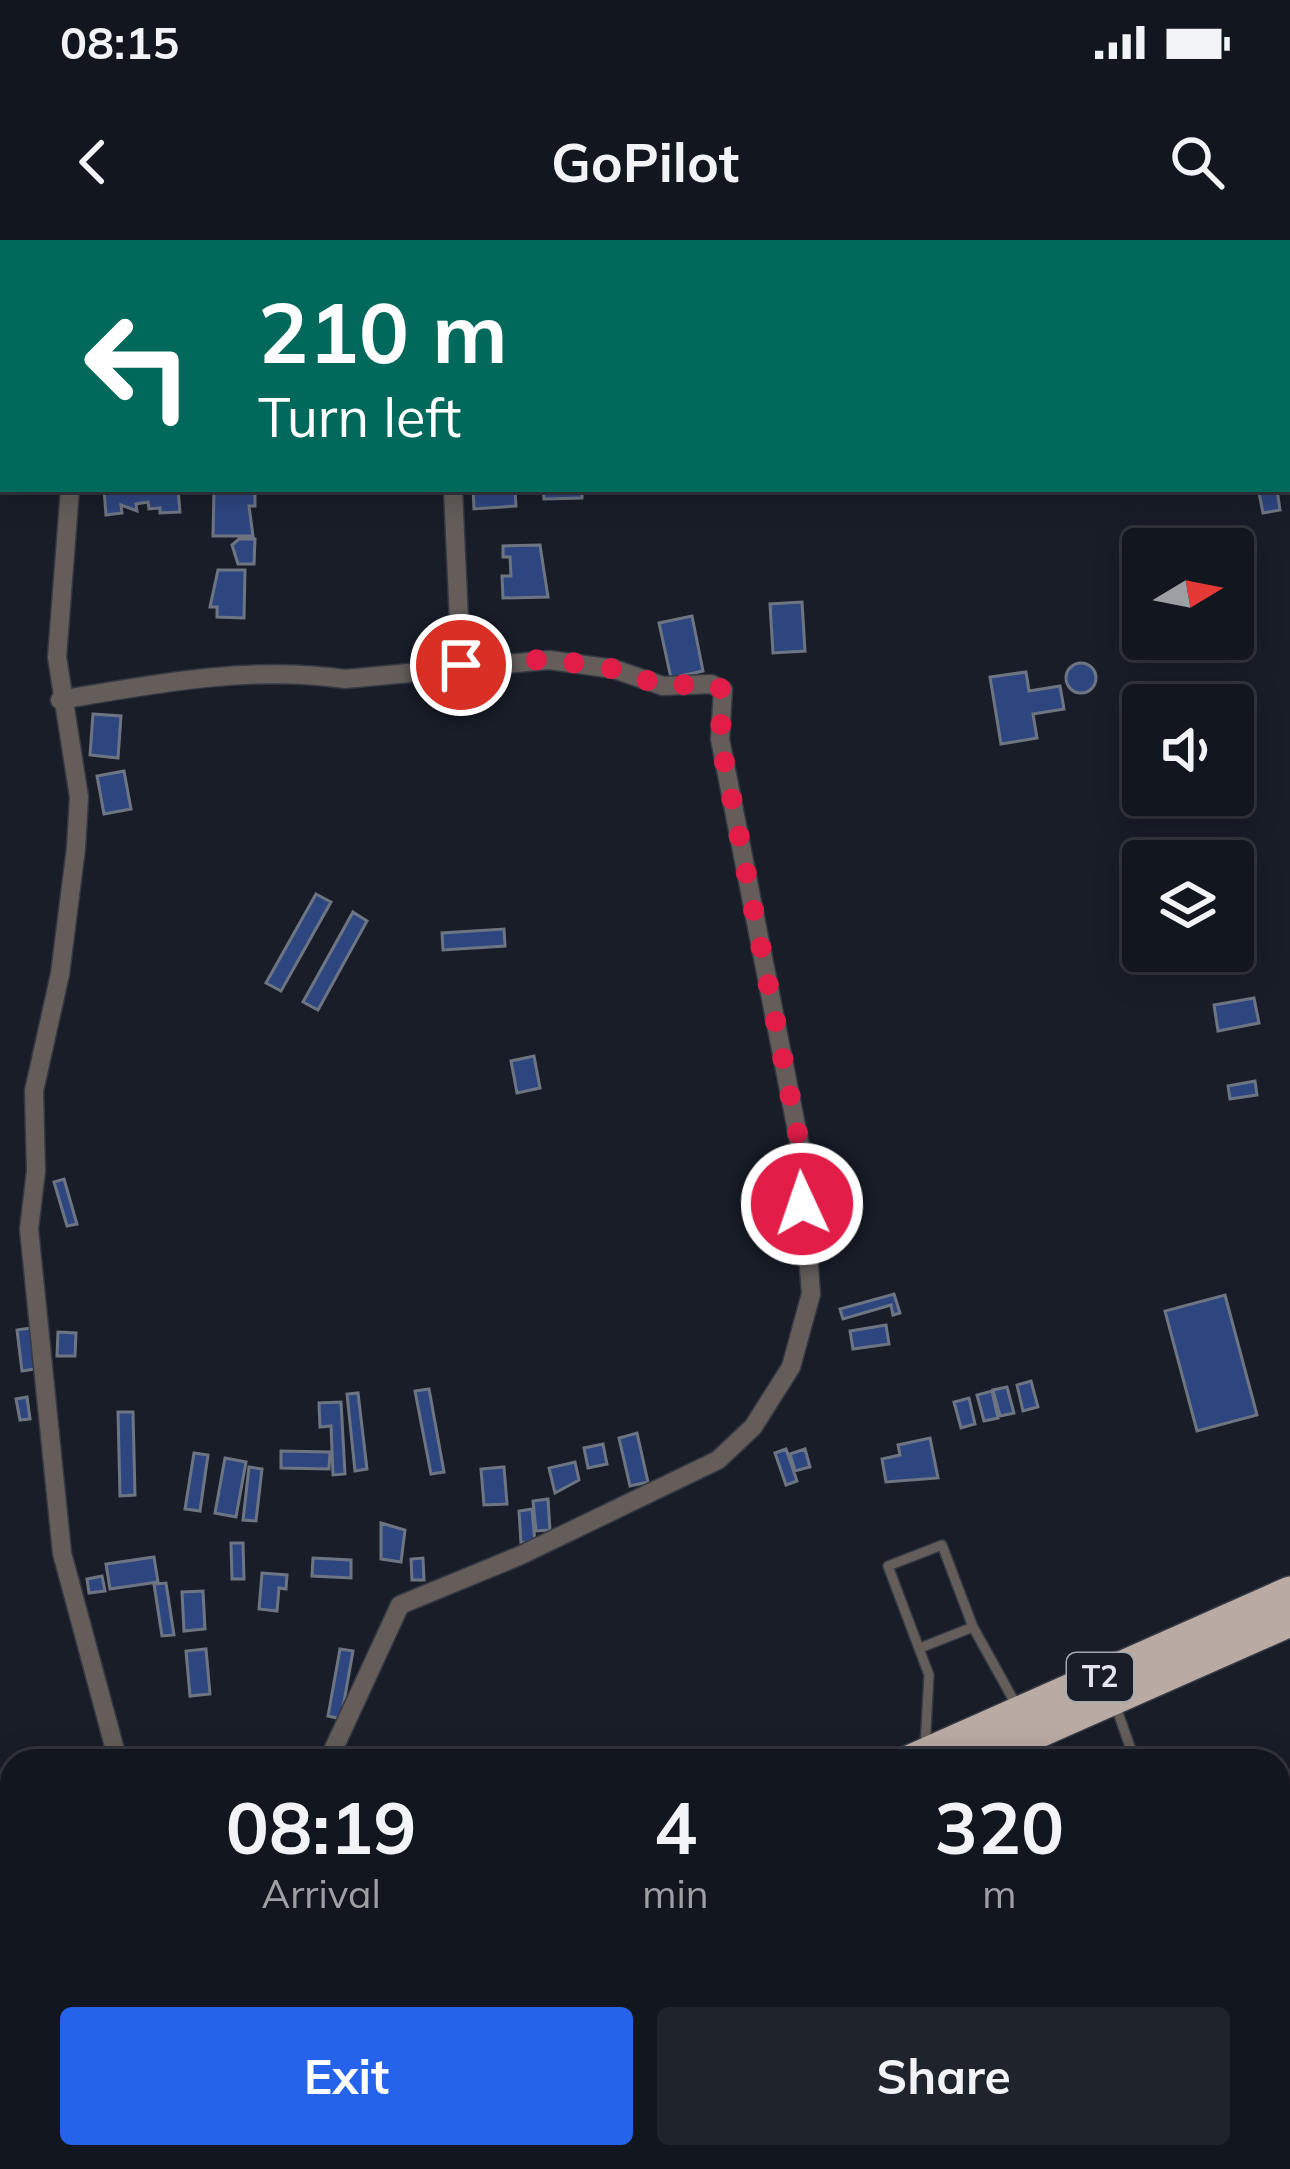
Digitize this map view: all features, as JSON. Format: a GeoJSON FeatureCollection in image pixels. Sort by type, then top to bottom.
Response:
{"type":"FeatureCollection","features":[{"type":"Feature","properties":{"kind":"highway","name":"T2"},"geometry":{"type":"LineString","coordinates":[[938,1749],[1290,1594]]}},
{"type":"Feature","properties":{"kind":"highway","name":"T2"},"geometry":{"type":"LineString","coordinates":[[998,1749],[1290,1620]]}},
{"type":"Feature","properties":{"kind":"street"},"geometry":{"type":"LineString","coordinates":[[70,492],[58,593],[60,700],[79,797],[60,974],[34,1091],[36,1171],[29,1229],[62,1552],[115,1749]]}},
{"type":"Feature","properties":{"kind":"street"},"geometry":{"type":"LineString","coordinates":[[454,492],[461,665]]}},
{"type":"Feature","properties":{"kind":"street"},"geometry":{"type":"LineString","coordinates":[[60,700],[191,679],[312,674],[345,679],[549,659],[614,669],[663,686],[711,683],[723,690],[720,739],[800,1146],[811,1294],[784,1383],[753,1427],[718,1460],[519,1556],[400,1605],[334,1749]]}},
{"type":"Feature","properties":{"kind":"lane"},"geometry":{"type":"LineString","coordinates":[[918,1749],[929,1676],[888,1566],[942,1545],[974,1627],[1022,1712]]}},
{"type":"Feature","properties":{"kind":"lane"},"geometry":{"type":"LineString","coordinates":[[920,1648],[974,1627]]}},
{"type":"Feature","properties":{"kind":"lane"},"geometry":{"type":"LineString","coordinates":[[1113,1698],[1131,1749]]}},
{"type":"Feature","properties":{"kind":"building"},"geometry":{"type":"Polygon","coordinates":[[[104,492],[178,492],[180,512],[160,513],[160,508],[149,509],[148,502],[136,504],[137,511],[121,505],[122,513],[106,515],[104,492]]]}},
{"type":"Feature","properties":{"kind":"building"},"geometry":{"type":"Polygon","coordinates":[[[214,492],[255,492],[255,506],[249,506],[253,536],[213,536],[214,492]]]}},
{"type":"Feature","properties":{"kind":"building"},"geometry":{"type":"Polygon","coordinates":[[[473,492],[515,492],[516,506],[474,509],[473,492]]]}},
{"type":"Feature","properties":{"kind":"building"},"geometry":{"type":"Polygon","coordinates":[[[543,492],[582,492],[582,498],[544,499],[543,492]]]}},
{"type":"Feature","properties":{"kind":"building"},"geometry":{"type":"Polygon","coordinates":[[[1277,492],[1280,510],[1263,513],[1259,493],[1277,492]]]}},
{"type":"Feature","properties":{"kind":"building"},"geometry":{"type":"Polygon","coordinates":[[[239,539],[255,539],[254,564],[238,564],[232,545],[239,539]]]}},
{"type":"Feature","properties":{"kind":"building"},"geometry":{"type":"Polygon","coordinates":[[[540,545],[548,597],[503,598],[502,576],[511,576],[510,557],[503,557],[503,546],[540,545]]]}},
{"type":"Feature","properties":{"kind":"building"},"geometry":{"type":"Polygon","coordinates":[[[218,570],[245,570],[244,618],[217,617],[217,607],[210,607],[218,570]]]}},
{"type":"Feature","properties":{"kind":"building"},"geometry":{"type":"Polygon","coordinates":[[[802,602],[805,651],[773,653],[770,604],[802,602]]]}},
{"type":"Feature","properties":{"kind":"building"},"geometry":{"type":"Polygon","coordinates":[[[692,616],[703,671],[671,678],[659,623],[692,616]]]}},
{"type":"Feature","properties":{"kind":"building"},"geometry":{"type":"Polygon","coordinates":[[[1081,663],[1096,678],[1081,693],[1066,678],[1081,663]]]}},
{"type":"Feature","properties":{"kind":"building"},"geometry":{"type":"Polygon","coordinates":[[[1026,672],[1029,691],[1060,686],[1064,709],[1033,714],[1037,738],[1001,744],[990,677],[1026,672]]]}},
{"type":"Feature","properties":{"kind":"building"},"geometry":{"type":"Polygon","coordinates":[[[93,714],[121,716],[118,758],[90,755],[93,714]]]}},
{"type":"Feature","properties":{"kind":"building"},"geometry":{"type":"Polygon","coordinates":[[[124,771],[131,809],[104,814],[97,776],[124,771]]]}},
{"type":"Feature","properties":{"kind":"building"},"geometry":{"type":"Polygon","coordinates":[[[316,894],[331,902],[281,991],[266,983],[316,894]]]}},
{"type":"Feature","properties":{"kind":"building"},"geometry":{"type":"Polygon","coordinates":[[[353,912],[367,921],[318,1010],[303,1002],[353,912]]]}},
{"type":"Feature","properties":{"kind":"building"},"geometry":{"type":"Polygon","coordinates":[[[504,929],[505,946],[443,950],[442,933],[504,929]]]}},
{"type":"Feature","properties":{"kind":"building"},"geometry":{"type":"Polygon","coordinates":[[[1254,998],[1259,1023],[1218,1031],[1214,1005],[1254,998]]]}},
{"type":"Feature","properties":{"kind":"building"},"geometry":{"type":"Polygon","coordinates":[[[534,1056],[540,1088],[517,1093],[511,1061],[534,1056]]]}},
{"type":"Feature","properties":{"kind":"building"},"geometry":{"type":"Polygon","coordinates":[[[1255,1081],[1257,1095],[1230,1099],[1228,1086],[1255,1081]]]}},
{"type":"Feature","properties":{"kind":"building"},"geometry":{"type":"Polygon","coordinates":[[[64,1179],[77,1224],[67,1226],[54,1182],[64,1179]]]}},
{"type":"Feature","properties":{"kind":"building"},"geometry":{"type":"Polygon","coordinates":[[[894,1294],[900,1313],[893,1315],[891,1305],[843,1319],[840,1309],[894,1294]]]}},
{"type":"Feature","properties":{"kind":"building"},"geometry":{"type":"Polygon","coordinates":[[[1225,1295],[1257,1415],[1197,1431],[1165,1311],[1225,1295]]]}},
{"type":"Feature","properties":{"kind":"building"},"geometry":{"type":"Polygon","coordinates":[[[886,1325],[889,1344],[853,1349],[850,1331],[886,1325]]]}},
{"type":"Feature","properties":{"kind":"building"},"geometry":{"type":"Polygon","coordinates":[[[31,1328],[35,1369],[22,1371],[17,1330],[31,1328]]]}},
{"type":"Feature","properties":{"kind":"building"},"geometry":{"type":"Polygon","coordinates":[[[58,1332],[76,1333],[75,1356],[57,1356],[58,1332]]]}},
{"type":"Feature","properties":{"kind":"building"},"geometry":{"type":"Polygon","coordinates":[[[1031,1381],[1038,1407],[1023,1411],[1017,1385],[1031,1381]]]}},
{"type":"Feature","properties":{"kind":"building"},"geometry":{"type":"Polygon","coordinates":[[[1007,1387],[1014,1413],[1000,1416],[993,1390],[1007,1387]]]}},
{"type":"Feature","properties":{"kind":"building"},"geometry":{"type":"Polygon","coordinates":[[[429,1389],[444,1472],[431,1474],[415,1391],[429,1389]]]}},
{"type":"Feature","properties":{"kind":"building"},"geometry":{"type":"Polygon","coordinates":[[[992,1391],[998,1418],[984,1421],[977,1395],[992,1391]]]}},
{"type":"Feature","properties":{"kind":"building"},"geometry":{"type":"Polygon","coordinates":[[[358,1393],[367,1469],[355,1471],[347,1394],[358,1393]]]}},
{"type":"Feature","properties":{"kind":"building"},"geometry":{"type":"Polygon","coordinates":[[[27,1397],[30,1419],[20,1420],[16,1399],[27,1397]]]}},
{"type":"Feature","properties":{"kind":"building"},"geometry":{"type":"Polygon","coordinates":[[[969,1398],[975,1424],[961,1428],[954,1402],[969,1398]]]}},
{"type":"Feature","properties":{"kind":"building"},"geometry":{"type":"Polygon","coordinates":[[[341,1402],[345,1474],[333,1475],[331,1426],[320,1427],[319,1403],[341,1402]]]}},
{"type":"Feature","properties":{"kind":"building"},"geometry":{"type":"Polygon","coordinates":[[[118,1412],[133,1412],[135,1495],[120,1496],[118,1412]]]}},
{"type":"Feature","properties":{"kind":"building"},"geometry":{"type":"Polygon","coordinates":[[[637,1433],[648,1482],[630,1486],[619,1438],[637,1433]]]}},
{"type":"Feature","properties":{"kind":"building"},"geometry":{"type":"Polygon","coordinates":[[[930,1438],[938,1478],[886,1482],[882,1459],[900,1455],[898,1445],[930,1438]]]}},
{"type":"Feature","properties":{"kind":"building"},"geometry":{"type":"Polygon","coordinates":[[[603,1444],[607,1464],[588,1468],[584,1448],[603,1444]]]}},
{"type":"Feature","properties":{"kind":"building"},"geometry":{"type":"Polygon","coordinates":[[[786,1449],[797,1481],[786,1485],[775,1453],[786,1449]]]}},
{"type":"Feature","properties":{"kind":"building"},"geometry":{"type":"Polygon","coordinates":[[[805,1449],[810,1467],[795,1471],[790,1454],[805,1449]]]}},
{"type":"Feature","properties":{"kind":"building"},"geometry":{"type":"Polygon","coordinates":[[[281,1451],[330,1452],[329,1469],[281,1468],[281,1451]]]}},
{"type":"Feature","properties":{"kind":"building"},"geometry":{"type":"Polygon","coordinates":[[[194,1453],[208,1455],[200,1511],[185,1509],[194,1453]]]}},
{"type":"Feature","properties":{"kind":"building"},"geometry":{"type":"Polygon","coordinates":[[[225,1458],[246,1462],[236,1517],[215,1513],[225,1458]]]}},
{"type":"Feature","properties":{"kind":"building"},"geometry":{"type":"Polygon","coordinates":[[[575,1462],[579,1480],[555,1493],[549,1468],[575,1462]]]}},
{"type":"Feature","properties":{"kind":"building"},"geometry":{"type":"Polygon","coordinates":[[[249,1467],[262,1469],[256,1521],[243,1520],[249,1467]]]}},
{"type":"Feature","properties":{"kind":"building"},"geometry":{"type":"Polygon","coordinates":[[[504,1467],[507,1504],[484,1505],[481,1469],[504,1467]]]}},
{"type":"Feature","properties":{"kind":"building"},"geometry":{"type":"Polygon","coordinates":[[[548,1499],[550,1530],[536,1531],[533,1501],[548,1499]]]}},
{"type":"Feature","properties":{"kind":"building"},"geometry":{"type":"Polygon","coordinates":[[[532,1509],[535,1542],[521,1543],[519,1511],[532,1509]]]}},
{"type":"Feature","properties":{"kind":"building"},"geometry":{"type":"Polygon","coordinates":[[[381,1523],[405,1530],[401,1562],[381,1559],[381,1523]]]}},
{"type":"Feature","properties":{"kind":"building"},"geometry":{"type":"Polygon","coordinates":[[[231,1543],[243,1543],[244,1579],[232,1579],[231,1543]]]}},
{"type":"Feature","properties":{"kind":"building"},"geometry":{"type":"Polygon","coordinates":[[[154,1557],[158,1582],[110,1589],[106,1564],[154,1557]]]}},
{"type":"Feature","properties":{"kind":"building"},"geometry":{"type":"Polygon","coordinates":[[[313,1558],[351,1560],[351,1578],[312,1576],[313,1558]]]}},
{"type":"Feature","properties":{"kind":"building"},"geometry":{"type":"Polygon","coordinates":[[[423,1558],[424,1580],[412,1580],[411,1559],[423,1558]]]}},
{"type":"Feature","properties":{"kind":"building"},"geometry":{"type":"Polygon","coordinates":[[[262,1573],[287,1575],[286,1589],[279,1588],[277,1611],[259,1609],[262,1573]]]}},
{"type":"Feature","properties":{"kind":"building"},"geometry":{"type":"Polygon","coordinates":[[[102,1576],[105,1591],[89,1593],[87,1579],[102,1576]]]}},
{"type":"Feature","properties":{"kind":"building"},"geometry":{"type":"Polygon","coordinates":[[[166,1583],[174,1635],[162,1636],[154,1584],[166,1583]]]}},
{"type":"Feature","properties":{"kind":"building"},"geometry":{"type":"Polygon","coordinates":[[[203,1591],[205,1629],[184,1631],[182,1592],[203,1591]]]}},
{"type":"Feature","properties":{"kind":"building"},"geometry":{"type":"Polygon","coordinates":[[[206,1649],[210,1694],[190,1696],[186,1651],[206,1649]]]}},
{"type":"Feature","properties":{"kind":"building"},"geometry":{"type":"Polygon","coordinates":[[[340,1649],[353,1651],[341,1719],[328,1716],[340,1649]]]}},
{"type":"Feature","properties":{"kind":"route"},"geometry":{"type":"LineString","coordinates":[[461,665],[549,659],[614,669],[663,686],[711,683],[723,690],[720,739],[800,1146],[802,1204]]}}]}
